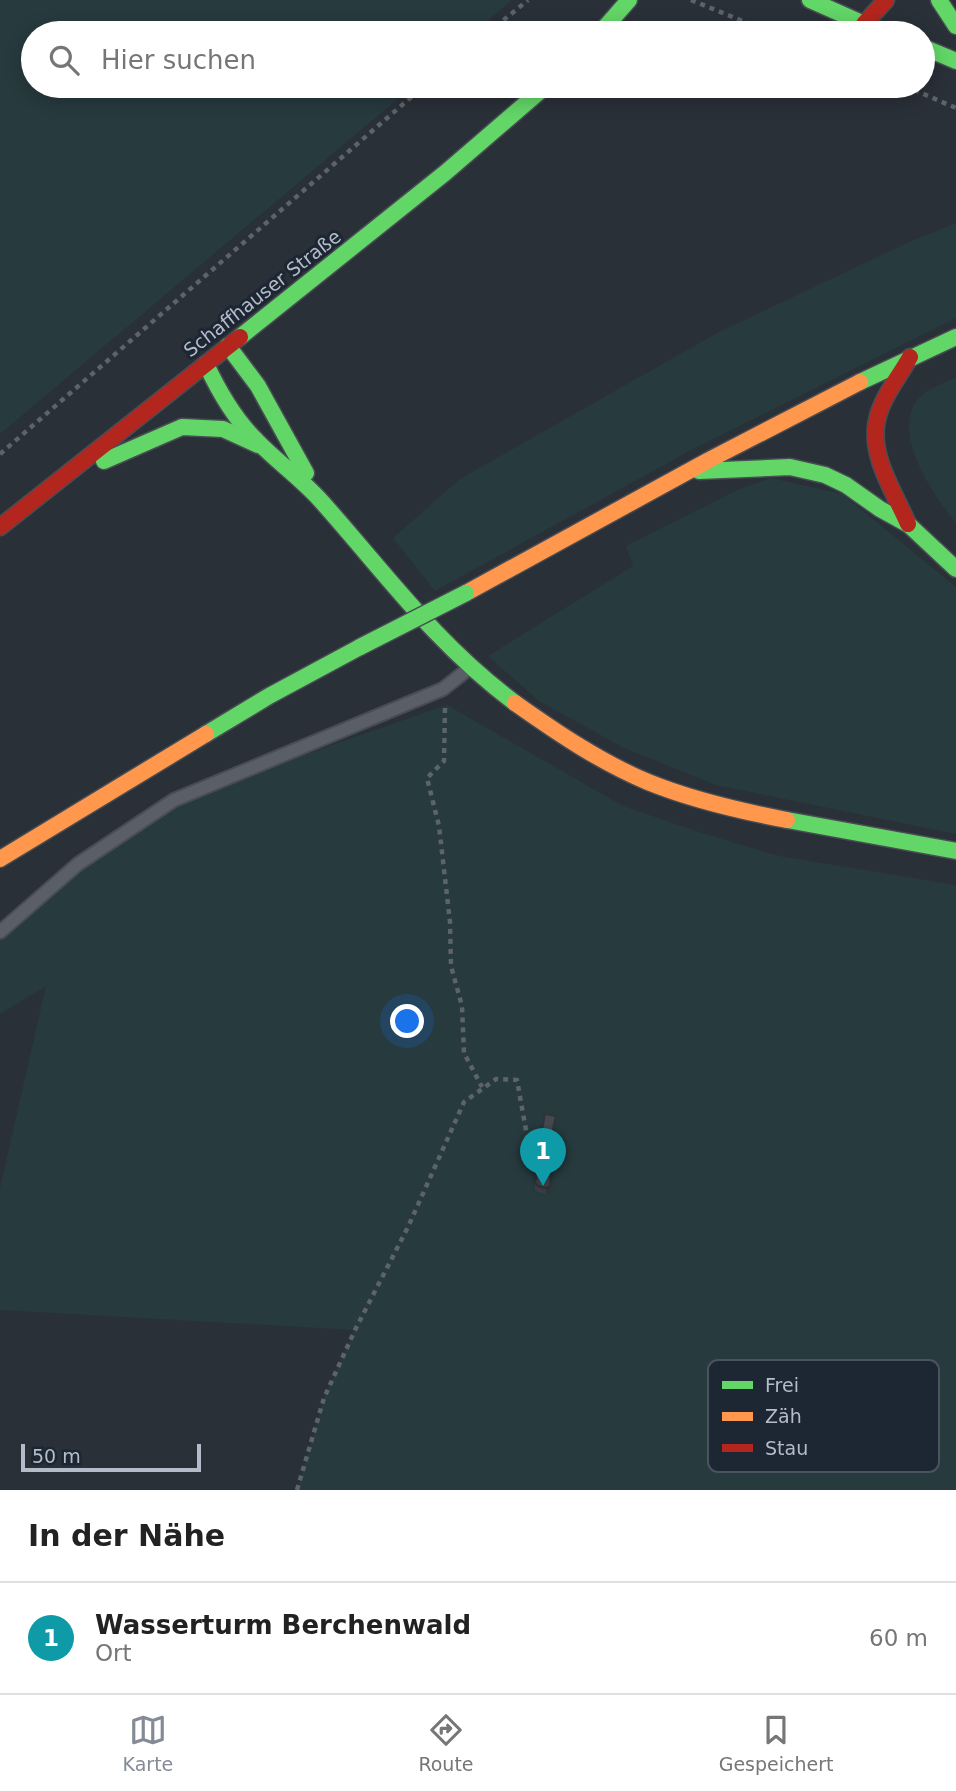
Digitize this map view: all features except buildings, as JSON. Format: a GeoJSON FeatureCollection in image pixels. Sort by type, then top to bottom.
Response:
{"type":"FeatureCollection","features":[{"type":"Feature","properties":{"kind":"main road"},"geometry":{"type":"LineString","coordinates":[[610,21],[629,0]]}},
{"type":"Feature","properties":{"kind":"main road"},"geometry":{"type":"LineString","coordinates":[[810,0],[858,21]]}},
{"type":"Feature","properties":{"kind":"main road"},"geometry":{"type":"LineString","coordinates":[[864,0],[869,21]]}},
{"type":"Feature","properties":{"kind":"main road"},"geometry":{"type":"LineString","coordinates":[[873,21],[886,0]]}},
{"type":"Feature","properties":{"kind":"main road"},"geometry":{"type":"LineString","coordinates":[[939,0],[956,26]]}},
{"type":"Feature","properties":{"kind":"main road"},"geometry":{"type":"LineString","coordinates":[[935,52],[956,61]]}},
{"type":"Feature","properties":{"kind":"main road","name":"Schaffhauser Straße"},"geometry":{"type":"LineString","coordinates":[[0,527],[445,173],[532,98]]}},
{"type":"Feature","properties":{"kind":"main road"},"geometry":{"type":"LineString","coordinates":[[0,859],[269,695],[466,593],[686,472],[910,357],[956,337]]}},
{"type":"Feature","properties":{"kind":"main road"},"geometry":{"type":"LineString","coordinates":[[228,346],[258,386],[321,500]]}},
{"type":"Feature","properties":{"kind":"main road"},"geometry":{"type":"LineString","coordinates":[[908,524],[880,461],[875,433],[882,407],[910,357]]}},
{"type":"Feature","properties":{"kind":"main road"},"geometry":{"type":"LineString","coordinates":[[206,364],[222,399],[264,448],[321,500],[401,596],[450,649],[555,731],[602,759],[650,782],[788,821],[956,851]]}},
{"type":"Feature","properties":{"kind":"main road"},"geometry":{"type":"LineString","coordinates":[[65,477],[182,428],[223,429],[264,448]]}},
{"type":"Feature","properties":{"kind":"main road"},"geometry":{"type":"LineString","coordinates":[[686,472],[803,468],[833,478],[908,524],[956,569]]}},
{"type":"Feature","properties":{"kind":"lane"},"geometry":{"type":"LineString","coordinates":[[0,932],[78,864],[174,800],[443,689],[470,667]]}},
{"type":"Feature","properties":{"kind":"path"},"geometry":{"type":"LineString","coordinates":[[503,21],[528,0]]}},
{"type":"Feature","properties":{"kind":"path"},"geometry":{"type":"LineString","coordinates":[[691,0],[743,21]]}},
{"type":"Feature","properties":{"kind":"path"},"geometry":{"type":"LineString","coordinates":[[0,454],[410,98]]}},
{"type":"Feature","properties":{"kind":"path"},"geometry":{"type":"LineString","coordinates":[[933,98],[956,108]]}},
{"type":"Feature","properties":{"kind":"path"},"geometry":{"type":"LineString","coordinates":[[445,701],[444,761],[427,778],[439,826],[450,922],[451,966],[462,1006],[464,1053],[482,1087]]}},
{"type":"Feature","properties":{"kind":"path"},"geometry":{"type":"LineString","coordinates":[[297,1490],[324,1398],[355,1330],[408,1227],[464,1102],[496,1079],[517,1080],[533,1169]]}},
{"type":"Feature","properties":{"kind":"green space"},"geometry":{"type":"Polygon","coordinates":[[[0,0],[511,0],[488,21],[21,21],[21,98],[399,98],[0,434],[0,0]]]}},
{"type":"Feature","properties":{"kind":"green space"},"geometry":{"type":"Polygon","coordinates":[[[956,223],[956,318],[695,448],[435,591],[393,538],[460,479],[717,333],[907,243],[956,223]]]}},
{"type":"Feature","properties":{"kind":"green space"},"geometry":{"type":"Polygon","coordinates":[[[956,377],[956,523],[936,495],[916,459],[909,422],[914,405],[926,392],[956,377]]]}},
{"type":"Feature","properties":{"kind":"green space"},"geometry":{"type":"Polygon","coordinates":[[[771,478],[842,494],[956,587],[956,834],[716,785],[624,748],[539,701],[488,656],[633,566],[626,546],[739,489],[771,478]]]}},
{"type":"Feature","properties":{"kind":"green space"},"geometry":{"type":"Polygon","coordinates":[[[447,705],[623,806],[779,856],[956,885],[956,1490],[297,1490],[324,1398],[354,1330],[0,1310],[0,1188],[46,986],[0,1014],[0,932],[78,864],[174,800],[447,705]]]}},
{"type":"Feature","properties":{"kind":"traffic: fast"},"geometry":{"type":"LineString","coordinates":[[611,21],[629,0]]}},
{"type":"Feature","properties":{"kind":"traffic: fast"},"geometry":{"type":"LineString","coordinates":[[810,0],[857,21]]}},
{"type":"Feature","properties":{"kind":"traffic: fast"},"geometry":{"type":"LineString","coordinates":[[939,0],[956,26]]}},
{"type":"Feature","properties":{"kind":"traffic: fast"},"geometry":{"type":"LineString","coordinates":[[935,52],[956,61]]}},
{"type":"Feature","properties":{"kind":"traffic: fast"},"geometry":{"type":"LineString","coordinates":[[240,337],[445,173],[532,98]]}},
{"type":"Feature","properties":{"kind":"traffic: fast"},"geometry":{"type":"LineString","coordinates":[[860,382],[956,337]]}},
{"type":"Feature","properties":{"kind":"traffic: fast"},"geometry":{"type":"LineString","coordinates":[[228,346],[258,386],[306,473]]}},
{"type":"Feature","properties":{"kind":"traffic: fast"},"geometry":{"type":"LineString","coordinates":[[206,364],[216,385],[248,432],[314,494],[460,657],[515,703]]}},
{"type":"Feature","properties":{"kind":"traffic: fast"},"geometry":{"type":"LineString","coordinates":[[104,461],[182,427],[223,429],[258,445]]}},
{"type":"Feature","properties":{"kind":"traffic: fast"},"geometry":{"type":"LineString","coordinates":[[699,471],[790,467],[825,475],[846,485],[909,525],[956,569]]}},
{"type":"Feature","properties":{"kind":"traffic: fast"},"geometry":{"type":"LineString","coordinates":[[360,647],[466,593]]}},
{"type":"Feature","properties":{"kind":"traffic: fast"},"geometry":{"type":"LineString","coordinates":[[206,734],[360,647]]}},
{"type":"Feature","properties":{"kind":"traffic: fast"},"geometry":{"type":"LineString","coordinates":[[787,820],[956,851]]}},
{"type":"Feature","properties":{"kind":"traffic: slow"},"geometry":{"type":"LineString","coordinates":[[466,593],[709,460],[860,382]]}},
{"type":"Feature","properties":{"kind":"traffic: slow"},"geometry":{"type":"LineString","coordinates":[[515,703],[596,756],[648,782],[716,804],[787,820]]}},
{"type":"Feature","properties":{"kind":"traffic: slow"},"geometry":{"type":"LineString","coordinates":[[0,859],[206,734]]}},
{"type":"Feature","properties":{"kind":"traffic: jam"},"geometry":{"type":"LineString","coordinates":[[867,21],[886,0]]}},
{"type":"Feature","properties":{"kind":"traffic: jam"},"geometry":{"type":"LineString","coordinates":[[0,527],[240,337]]}},
{"type":"Feature","properties":{"kind":"traffic: jam"},"geometry":{"type":"LineString","coordinates":[[908,524],[880,461],[876,434],[877,420],[883,403],[910,357]]}},
{"type":"Feature","properties":{"kind":"place","name":"Wasserturm Berchenwald"},"geometry":{"type":"Point","coordinates":[543,1186]}}]}
